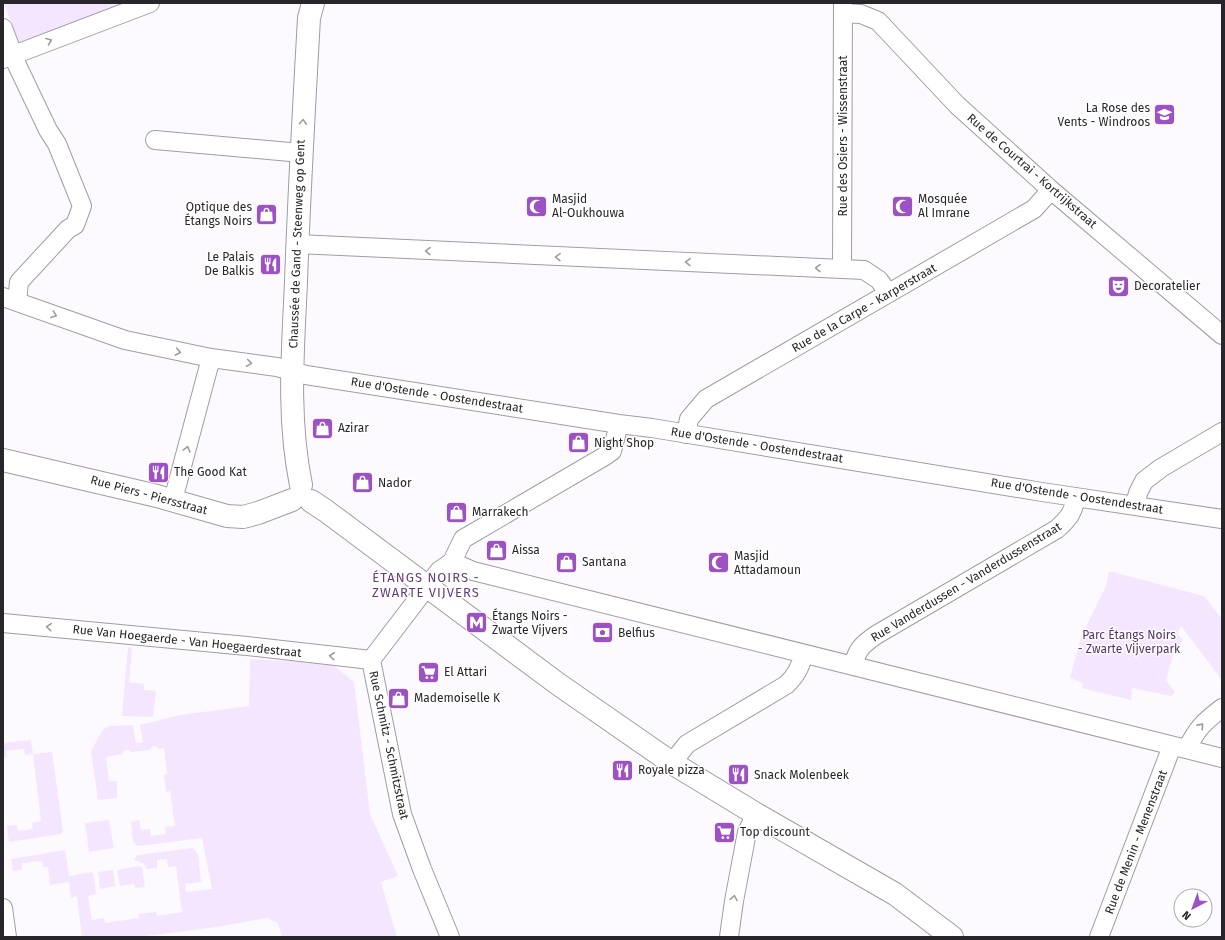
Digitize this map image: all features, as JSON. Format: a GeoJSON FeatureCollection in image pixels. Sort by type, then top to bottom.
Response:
{"type":"FeatureCollection","features":[{"type":"Feature","properties":{"kind":"street"},"geometry":{"type":"LineString","coordinates":[[8,57],[150,3]]}},
{"type":"Feature","properties":{"kind":"street","name":"Chaussée de Gand - Steenweg op Gent"},"geometry":{"type":"LineString","coordinates":[[301,495],[293,438],[291,394],[301,153],[309,18],[313,3]]}},
{"type":"Feature","properties":{"kind":"street","name":"Rue de Courtrai - Kortrijkstraat"},"geometry":{"type":"LineString","coordinates":[[843,8],[878,21],[957,105],[1051,190],[1222,335]]}},
{"type":"Feature","properties":{"kind":"street","name":"Rue des Osiers - Wissenstraat"},"geometry":{"type":"LineString","coordinates":[[842,269],[843,8]]}},
{"type":"Feature","properties":{"kind":"street"},"geometry":{"type":"LineString","coordinates":[[3,28],[8,57],[57,144],[82,206],[75,225],[68,229],[19,282],[10,299]]}},
{"type":"Feature","properties":{"kind":"street"},"geometry":{"type":"LineString","coordinates":[[155,140],[301,153]]}},
{"type":"Feature","properties":{"kind":"street","name":"Rue de la Carpe - Karperstraat"},"geometry":{"type":"LineString","coordinates":[[686,434],[689,419],[706,399],[1034,209],[1051,190]]}},
{"type":"Feature","properties":{"kind":"street"},"geometry":{"type":"LineString","coordinates":[[297,244],[864,270],[879,280],[888,293]]}},
{"type":"Feature","properties":{"kind":"street","name":"Rue d'Ostende - Oostendestraat"},"geometry":{"type":"LineString","coordinates":[[10,299],[125,340],[211,358],[277,367],[306,375],[1222,519]]}},
{"type":"Feature","properties":{"kind":"street"},"geometry":{"type":"LineString","coordinates":[[173,500],[211,358]]}},
{"type":"Feature","properties":{"kind":"street"},"geometry":{"type":"LineString","coordinates":[[427,587],[439,571],[452,562],[463,539],[605,456],[612,450],[619,424]]}},
{"type":"Feature","properties":{"kind":"street"},"geometry":{"type":"LineString","coordinates":[[1135,505],[1138,493],[1144,481],[1161,468],[1222,432]]}},
{"type":"Feature","properties":{"kind":"street","name":"Rue Piers - Piersstraat"},"geometry":{"type":"LineString","coordinates":[[3,460],[119,486],[227,516],[243,517],[258,513],[301,495]]}},
{"type":"Feature","properties":{"kind":"street"},"geometry":{"type":"LineString","coordinates":[[301,495],[326,511],[558,684],[672,763],[756,814],[895,894],[952,937]]}},
{"type":"Feature","properties":{"kind":"street","name":"Rue Vanderdussen - Vanderdussenstraat"},"geometry":{"type":"LineString","coordinates":[[854,665],[857,652],[864,643],[1057,529],[1067,520],[1073,510],[1076,497]]}},
{"type":"Feature","properties":{"kind":"street"},"geometry":{"type":"LineString","coordinates":[[452,562],[473,571],[1222,758]]}},
{"type":"Feature","properties":{"kind":"street","name":"Rue Schmitz - Schmitzstraat"},"geometry":{"type":"LineString","coordinates":[[427,587],[371,660],[402,814],[422,869],[450,937]]}},
{"type":"Feature","properties":{"kind":"street","name":"Rue Van Hoegaerde - Van Hoegaerdestraat"},"geometry":{"type":"LineString","coordinates":[[3,623],[239,645],[371,660]]}},
{"type":"Feature","properties":{"kind":"street"},"geometry":{"type":"LineString","coordinates":[[672,763],[687,744],[786,685],[794,678],[800,667],[804,654]]}},
{"type":"Feature","properties":{"kind":"street","name":"Rue de Menin - Menenstraat"},"geometry":{"type":"LineString","coordinates":[[1099,937],[1179,747],[1193,735],[1203,722],[1222,708]]}},
{"type":"Feature","properties":{"kind":"street"},"geometry":{"type":"LineString","coordinates":[[728,937],[747,832],[756,814]]}},
{"type":"Feature","properties":{"kind":"street"},"geometry":{"type":"LineString","coordinates":[[3,908],[6,937]]}},
{"type":"Feature","properties":{"kind":"green space"},"geometry":{"type":"Polygon","coordinates":[[[4,3],[124,3],[125,5],[18,42],[4,3]]]}},
{"type":"Feature","properties":{"kind":"green space","name":"Parc Étangs Noirs - Zwarte Vijverpark"},"geometry":{"type":"Polygon","coordinates":[[[1109,571],[1204,596],[1222,619],[1222,680],[1181,626],[1178,634],[1183,641],[1175,648],[1166,680],[1175,692],[1171,696],[1132,688],[1131,700],[1082,688],[1083,683],[1070,678],[1081,637],[1106,586],[1109,571]]]}},
{"type":"Feature","properties":{"kind":"green space"},"geometry":{"type":"Polygon","coordinates":[[[128,647],[132,648],[129,682],[144,684],[144,690],[156,691],[153,717],[122,716],[128,647]]]}},
{"type":"Feature","properties":{"kind":"green space"},"geometry":{"type":"Polygon","coordinates":[[[250,659],[332,664],[354,682],[370,814],[398,876],[381,882],[397,937],[282,937],[278,923],[267,918],[217,927],[138,937],[82,937],[77,896],[71,898],[69,882],[50,885],[48,867],[43,867],[42,861],[22,863],[22,870],[13,871],[11,859],[65,850],[69,876],[93,872],[96,894],[88,896],[92,920],[104,918],[105,923],[139,918],[138,914],[156,912],[157,916],[182,912],[176,866],[168,867],[167,859],[157,860],[157,868],[147,869],[143,863],[134,860],[137,855],[193,848],[198,854],[201,882],[185,884],[186,892],[212,889],[202,838],[140,846],[136,845],[133,841],[131,822],[139,820],[141,830],[150,829],[151,836],[166,834],[165,827],[175,826],[170,791],[166,792],[164,775],[167,774],[164,748],[159,749],[155,746],[150,750],[131,752],[129,750],[125,750],[122,754],[106,757],[109,781],[117,781],[117,798],[98,800],[91,751],[104,729],[110,726],[133,725],[136,743],[143,742],[140,725],[180,715],[249,706],[250,659]]]}},
{"type":"Feature","properties":{"kind":"green space"},"geometry":{"type":"Polygon","coordinates":[[[31,740],[33,754],[25,755],[24,749],[6,751],[7,757],[3,758],[3,743],[31,740]]]}},
{"type":"Feature","properties":{"kind":"green space"},"geometry":{"type":"Polygon","coordinates":[[[52,752],[63,832],[61,834],[9,842],[7,826],[17,825],[18,831],[33,829],[32,823],[41,821],[33,754],[52,752]]]}},
{"type":"Feature","properties":{"kind":"green space"},"geometry":{"type":"Polygon","coordinates":[[[109,820],[114,848],[89,852],[85,823],[109,820]]]}},
{"type":"Feature","properties":{"kind":"green space"},"geometry":{"type":"Polygon","coordinates":[[[138,866],[142,867],[145,887],[135,888],[134,884],[120,886],[117,870],[138,866]]]}},
{"type":"Feature","properties":{"kind":"green space"},"geometry":{"type":"Polygon","coordinates":[[[113,870],[115,886],[100,889],[98,872],[113,870]]]}},
{"type":"Feature","properties":{"kind":"place","name":"La Rose des Vents - Windroos"},"geometry":{"type":"Point","coordinates":[1165,115]}},
{"type":"Feature","properties":{"kind":"place","name":"Masjid Al-Oukhouwa"},"geometry":{"type":"Point","coordinates":[537,206]}},
{"type":"Feature","properties":{"kind":"place","name":"Mosquée Al Imrane"},"geometry":{"type":"Point","coordinates":[902,206]}},
{"type":"Feature","properties":{"kind":"place","name":"Optique des Étangs Noirs"},"geometry":{"type":"Point","coordinates":[267,214]}},
{"type":"Feature","properties":{"kind":"place","name":"Le Palais De Balkis"},"geometry":{"type":"Point","coordinates":[270,264]}},
{"type":"Feature","properties":{"kind":"place","name":"Decoratelier"},"geometry":{"type":"Point","coordinates":[1118,286]}},
{"type":"Feature","properties":{"kind":"place","name":"Azirar"},"geometry":{"type":"Point","coordinates":[323,428]}},
{"type":"Feature","properties":{"kind":"place","name":"Night Shop"},"geometry":{"type":"Point","coordinates":[579,443]}},
{"type":"Feature","properties":{"kind":"place","name":"The Good Kat"},"geometry":{"type":"Point","coordinates":[158,472]}},
{"type":"Feature","properties":{"kind":"place","name":"Nador"},"geometry":{"type":"Point","coordinates":[362,483]}},
{"type":"Feature","properties":{"kind":"place","name":"Marrakech"},"geometry":{"type":"Point","coordinates":[457,512]}},
{"type":"Feature","properties":{"kind":"place","name":"Aissa"},"geometry":{"type":"Point","coordinates":[496,550]}},
{"type":"Feature","properties":{"kind":"place","name":"Santana"},"geometry":{"type":"Point","coordinates":[567,562]}},
{"type":"Feature","properties":{"kind":"place","name":"Masjid Attadamoun"},"geometry":{"type":"Point","coordinates":[718,563]}},
{"type":"Feature","properties":{"kind":"place","name":"Étangs Noirs - Zwarte Vijvers"},"geometry":{"type":"Point","coordinates":[476,623]}},
{"type":"Feature","properties":{"kind":"place","name":"Belfius"},"geometry":{"type":"Point","coordinates":[602,633]}},
{"type":"Feature","properties":{"kind":"place","name":"El Attari"},"geometry":{"type":"Point","coordinates":[428,672]}},
{"type":"Feature","properties":{"kind":"place","name":"Mademoiselle K"},"geometry":{"type":"Point","coordinates":[399,698]}},
{"type":"Feature","properties":{"kind":"place","name":"Royale pizza"},"geometry":{"type":"Point","coordinates":[623,770]}},
{"type":"Feature","properties":{"kind":"place","name":"Snack Molenbeek"},"geometry":{"type":"Point","coordinates":[738,775]}},
{"type":"Feature","properties":{"kind":"place","name":"Top discount"},"geometry":{"type":"Point","coordinates":[725,832]}},
{"type":"Feature","properties":{"kind":"district","name":"ÉTANGS NOIRS - ZWARTE VIJVERS"},"geometry":{"type":"Point","coordinates":[426,584]}}]}
